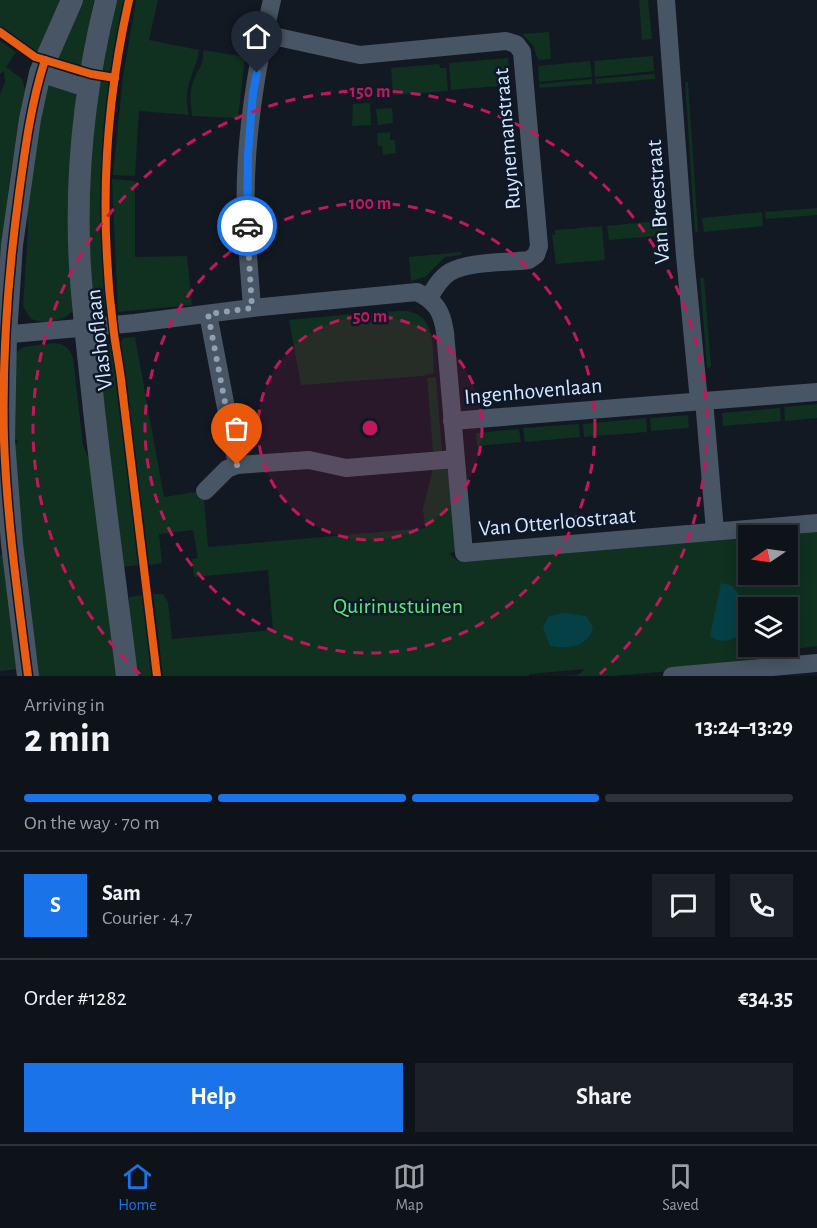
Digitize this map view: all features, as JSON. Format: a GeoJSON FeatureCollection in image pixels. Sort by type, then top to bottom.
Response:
{"type":"FeatureCollection","features":[{"type":"Feature","properties":{"kind":"street"},"geometry":{"type":"LineString","coordinates":[[28,676],[6,545],[3,335],[12,245],[30,119],[40,73],[72,0]]}},
{"type":"Feature","properties":{"kind":"street","name":"Vlashoflaan"},"geometry":{"type":"LineString","coordinates":[[106,0],[89,89],[80,186],[80,264],[85,328],[127,676]]}},
{"type":"Feature","properties":{"kind":"street"},"geometry":{"type":"LineString","coordinates":[[252,308],[246,218],[248,154],[253,93],[272,0]]}},
{"type":"Feature","properties":{"kind":"street","name":"Van Breestraat"},"geometry":{"type":"LineString","coordinates":[[666,0],[685,256],[701,401]]}},
{"type":"Feature","properties":{"kind":"street","name":"Ruynemanstraat"},"geometry":{"type":"LineString","coordinates":[[264,34],[360,55],[506,41],[516,44],[522,52],[539,246],[536,255],[529,260],[464,267],[448,273],[429,298]]}},
{"type":"Feature","properties":{"kind":"street"},"geometry":{"type":"LineString","coordinates":[[40,73],[89,89]]}},
{"type":"Feature","properties":{"kind":"street"},"geometry":{"type":"LineString","coordinates":[[3,335],[417,292],[429,298]]}},
{"type":"Feature","properties":{"kind":"street","name":"Ingenhovenlaan"},"geometry":{"type":"LineString","coordinates":[[429,298],[439,308],[444,323],[452,421],[817,392]]}},
{"type":"Feature","properties":{"kind":"street"},"geometry":{"type":"LineString","coordinates":[[208,314],[237,465]]}},
{"type":"Feature","properties":{"kind":"street"},"geometry":{"type":"LineString","coordinates":[[701,401],[715,531]]}},
{"type":"Feature","properties":{"kind":"street","name":"Van Otterloostraat"},"geometry":{"type":"LineString","coordinates":[[452,421],[464,553],[817,523]]}},
{"type":"Feature","properties":{"kind":"street"},"geometry":{"type":"LineString","coordinates":[[205,491],[227,469],[237,465],[309,460],[346,468],[455,459]]}},
{"type":"Feature","properties":{"kind":"street"},"geometry":{"type":"LineString","coordinates":[[672,676],[817,663]]}},
{"type":"Feature","properties":{"kind":"green space"},"geometry":{"type":"Polygon","coordinates":[[[0,0],[65,0],[41,53],[0,27],[0,0]]]}},
{"type":"Feature","properties":{"kind":"green space"},"geometry":{"type":"Polygon","coordinates":[[[83,0],[94,0],[82,66],[56,58],[83,0]]]}},
{"type":"Feature","properties":{"kind":"green space"},"geometry":{"type":"Polygon","coordinates":[[[110,0],[126,0],[110,72],[98,70],[110,0]]]}},
{"type":"Feature","properties":{"kind":"green space"},"geometry":{"type":"Polygon","coordinates":[[[136,0],[158,0],[149,40],[199,50],[187,91],[189,115],[139,111],[135,176],[113,175],[123,77],[136,0]]]}},
{"type":"Feature","properties":{"kind":"green space"},"geometry":{"type":"Polygon","coordinates":[[[639,0],[648,0],[652,39],[642,40],[639,0]]]}},
{"type":"Feature","properties":{"kind":"green space"},"geometry":{"type":"Polygon","coordinates":[[[549,32],[551,59],[538,60],[533,45],[522,34],[549,32]]]}},
{"type":"Feature","properties":{"kind":"green space"},"geometry":{"type":"Polygon","coordinates":[[[0,41],[16,52],[6,67],[22,79],[26,93],[10,176],[0,263],[0,95],[5,82],[4,71],[0,74],[0,41]]]}},
{"type":"Feature","properties":{"kind":"green space"},"geometry":{"type":"Polygon","coordinates":[[[203,50],[245,57],[238,118],[192,116],[191,90],[202,63],[203,50]]]}},
{"type":"Feature","properties":{"kind":"green space"},"geometry":{"type":"Polygon","coordinates":[[[653,56],[654,71],[595,77],[594,61],[653,56]]]}},
{"type":"Feature","properties":{"kind":"green space"},"geometry":{"type":"Polygon","coordinates":[[[508,58],[511,85],[451,90],[449,63],[508,58]]]}},
{"type":"Feature","properties":{"kind":"green space"},"geometry":{"type":"Polygon","coordinates":[[[590,61],[592,77],[539,82],[538,66],[590,61]]]}},
{"type":"Feature","properties":{"kind":"green space"},"geometry":{"type":"Polygon","coordinates":[[[439,64],[440,68],[446,68],[448,91],[393,95],[391,68],[439,64]]]}},
{"type":"Feature","properties":{"kind":"green space"},"geometry":{"type":"Polygon","coordinates":[[[655,74],[655,79],[596,84],[595,79],[655,74]]]}},
{"type":"Feature","properties":{"kind":"green space"},"geometry":{"type":"Polygon","coordinates":[[[97,79],[111,81],[104,166],[103,223],[107,308],[104,309],[91,291],[88,167],[97,79]]]}},
{"type":"Feature","properties":{"kind":"green space"},"geometry":{"type":"Polygon","coordinates":[[[592,79],[592,84],[540,88],[539,84],[592,79]]]}},
{"type":"Feature","properties":{"kind":"green space"},"geometry":{"type":"Polygon","coordinates":[[[685,82],[688,82],[698,232],[695,233],[685,82]]]}},
{"type":"Feature","properties":{"kind":"green space"},"geometry":{"type":"Polygon","coordinates":[[[47,84],[72,90],[77,97],[73,310],[59,320],[47,322],[30,318],[23,306],[28,229],[26,193],[47,84]]]}},
{"type":"Feature","properties":{"kind":"green space"},"geometry":{"type":"Polygon","coordinates":[[[370,103],[371,125],[352,126],[353,104],[370,103]]]}},
{"type":"Feature","properties":{"kind":"green space"},"geometry":{"type":"Polygon","coordinates":[[[392,108],[393,123],[378,125],[376,109],[392,108]]]}},
{"type":"Feature","properties":{"kind":"green space"},"geometry":{"type":"Polygon","coordinates":[[[390,132],[390,140],[395,140],[396,153],[383,155],[382,146],[378,146],[377,133],[390,132]]]}},
{"type":"Feature","properties":{"kind":"green space"},"geometry":{"type":"Polygon","coordinates":[[[112,179],[135,181],[135,257],[187,256],[192,305],[118,312],[112,179]]]}},
{"type":"Feature","properties":{"kind":"green space"},"geometry":{"type":"Polygon","coordinates":[[[817,208],[817,215],[766,219],[765,212],[817,208]]]}},
{"type":"Feature","properties":{"kind":"green space"},"geometry":{"type":"Polygon","coordinates":[[[762,212],[763,226],[704,232],[702,218],[762,212]]]}},
{"type":"Feature","properties":{"kind":"green space"},"geometry":{"type":"Polygon","coordinates":[[[667,220],[668,235],[609,240],[607,226],[667,220]]]}},
{"type":"Feature","properties":{"kind":"green space"},"geometry":{"type":"Polygon","coordinates":[[[602,226],[605,260],[556,264],[552,235],[555,235],[555,230],[602,226]]]}},
{"type":"Feature","properties":{"kind":"green space"},"geometry":{"type":"Polygon","coordinates":[[[461,252],[461,255],[445,257],[425,277],[411,281],[409,257],[461,252]]]}},
{"type":"Feature","properties":{"kind":"green space"},"geometry":{"type":"Polygon","coordinates":[[[700,278],[704,278],[711,367],[707,368],[700,278]]]}},
{"type":"Feature","properties":{"kind":"green space"},"geometry":{"type":"Polygon","coordinates":[[[383,311],[411,312],[425,321],[432,336],[434,373],[422,376],[301,385],[289,320],[383,311]]]}},
{"type":"Feature","properties":{"kind":"green space","name":"Quirinustuinen"},"geometry":{"type":"Polygon","coordinates":[[[135,337],[164,497],[195,492],[204,500],[208,547],[425,528],[423,509],[433,468],[448,468],[457,550],[449,554],[458,561],[681,540],[714,541],[738,536],[738,585],[798,585],[798,531],[817,530],[817,646],[798,649],[798,597],[738,597],[738,657],[812,655],[812,659],[612,676],[563,676],[578,675],[585,669],[529,674],[529,676],[163,676],[153,594],[163,594],[168,602],[172,639],[273,630],[268,570],[194,577],[192,559],[198,558],[193,530],[159,534],[162,563],[149,565],[121,342],[123,338],[135,337]]]}},
{"type":"Feature","properties":{"kind":"green space"},"geometry":{"type":"Polygon","coordinates":[[[53,343],[66,347],[73,358],[83,445],[94,471],[122,676],[36,676],[12,444],[17,444],[18,440],[12,440],[15,353],[24,347],[53,343]]]}},
{"type":"Feature","properties":{"kind":"green space"},"geometry":{"type":"Polygon","coordinates":[[[108,344],[111,345],[139,565],[121,567],[100,369],[100,360],[108,344]]]}},
{"type":"Feature","properties":{"kind":"green space"},"geometry":{"type":"Polygon","coordinates":[[[436,377],[442,451],[433,451],[427,378],[436,377]]]}},
{"type":"Feature","properties":{"kind":"green space"},"geometry":{"type":"Polygon","coordinates":[[[817,404],[817,418],[785,421],[784,407],[817,404]]]}},
{"type":"Feature","properties":{"kind":"green space"},"geometry":{"type":"Polygon","coordinates":[[[780,408],[781,421],[723,426],[722,413],[780,408]]]}},
{"type":"Feature","properties":{"kind":"green space"},"geometry":{"type":"Polygon","coordinates":[[[688,415],[689,428],[651,431],[650,418],[688,415]]]}},
{"type":"Feature","properties":{"kind":"green space"},"geometry":{"type":"Polygon","coordinates":[[[646,418],[647,432],[584,437],[583,424],[646,418]]]}},
{"type":"Feature","properties":{"kind":"green space"},"geometry":{"type":"Polygon","coordinates":[[[579,424],[580,437],[525,442],[523,428],[579,424]]]}},
{"type":"Feature","properties":{"kind":"green space"},"geometry":{"type":"Polygon","coordinates":[[[519,429],[521,442],[477,446],[476,433],[519,429]]]}},
{"type":"Feature","properties":{"kind":"green space"},"geometry":{"type":"Polygon","coordinates":[[[4,554],[18,669],[0,671],[0,555],[4,554]]]}},
{"type":"Feature","properties":{"kind":"green space"},"geometry":{"type":"Polygon","coordinates":[[[142,595],[153,676],[132,676],[129,597],[142,595]]]}},
{"type":"Feature","properties":{"kind":"water"},"geometry":{"type":"Polygon","coordinates":[[[721,583],[731,585],[741,597],[738,597],[738,636],[725,641],[710,636],[721,583]]]}},
{"type":"Feature","properties":{"kind":"water"},"geometry":{"type":"Polygon","coordinates":[[[565,613],[586,616],[593,627],[590,634],[587,639],[576,646],[550,646],[543,627],[549,616],[565,613]]]}},
{"type":"Feature","properties":{"kind":"cycle path"},"geometry":{"type":"LineString","coordinates":[[129,0],[122,32],[109,128],[106,192],[107,257],[114,333],[157,676]]}},
{"type":"Feature","properties":{"kind":"cycle path"},"geometry":{"type":"LineString","coordinates":[[0,32],[35,57],[91,74],[115,78]]}},
{"type":"Feature","properties":{"kind":"cycle path"},"geometry":{"type":"LineString","coordinates":[[28,676],[8,499],[4,440],[4,379],[9,286],[19,194],[32,109],[45,60]]}},
{"type":"Feature","properties":{"kind":"way so far"},"geometry":{"type":"LineString","coordinates":[[237,465],[208,314],[252,308],[247,226]]}},
{"type":"Feature","properties":{"kind":"route"},"geometry":{"type":"LineString","coordinates":[[247,226],[248,154],[257,73]]}}]}
